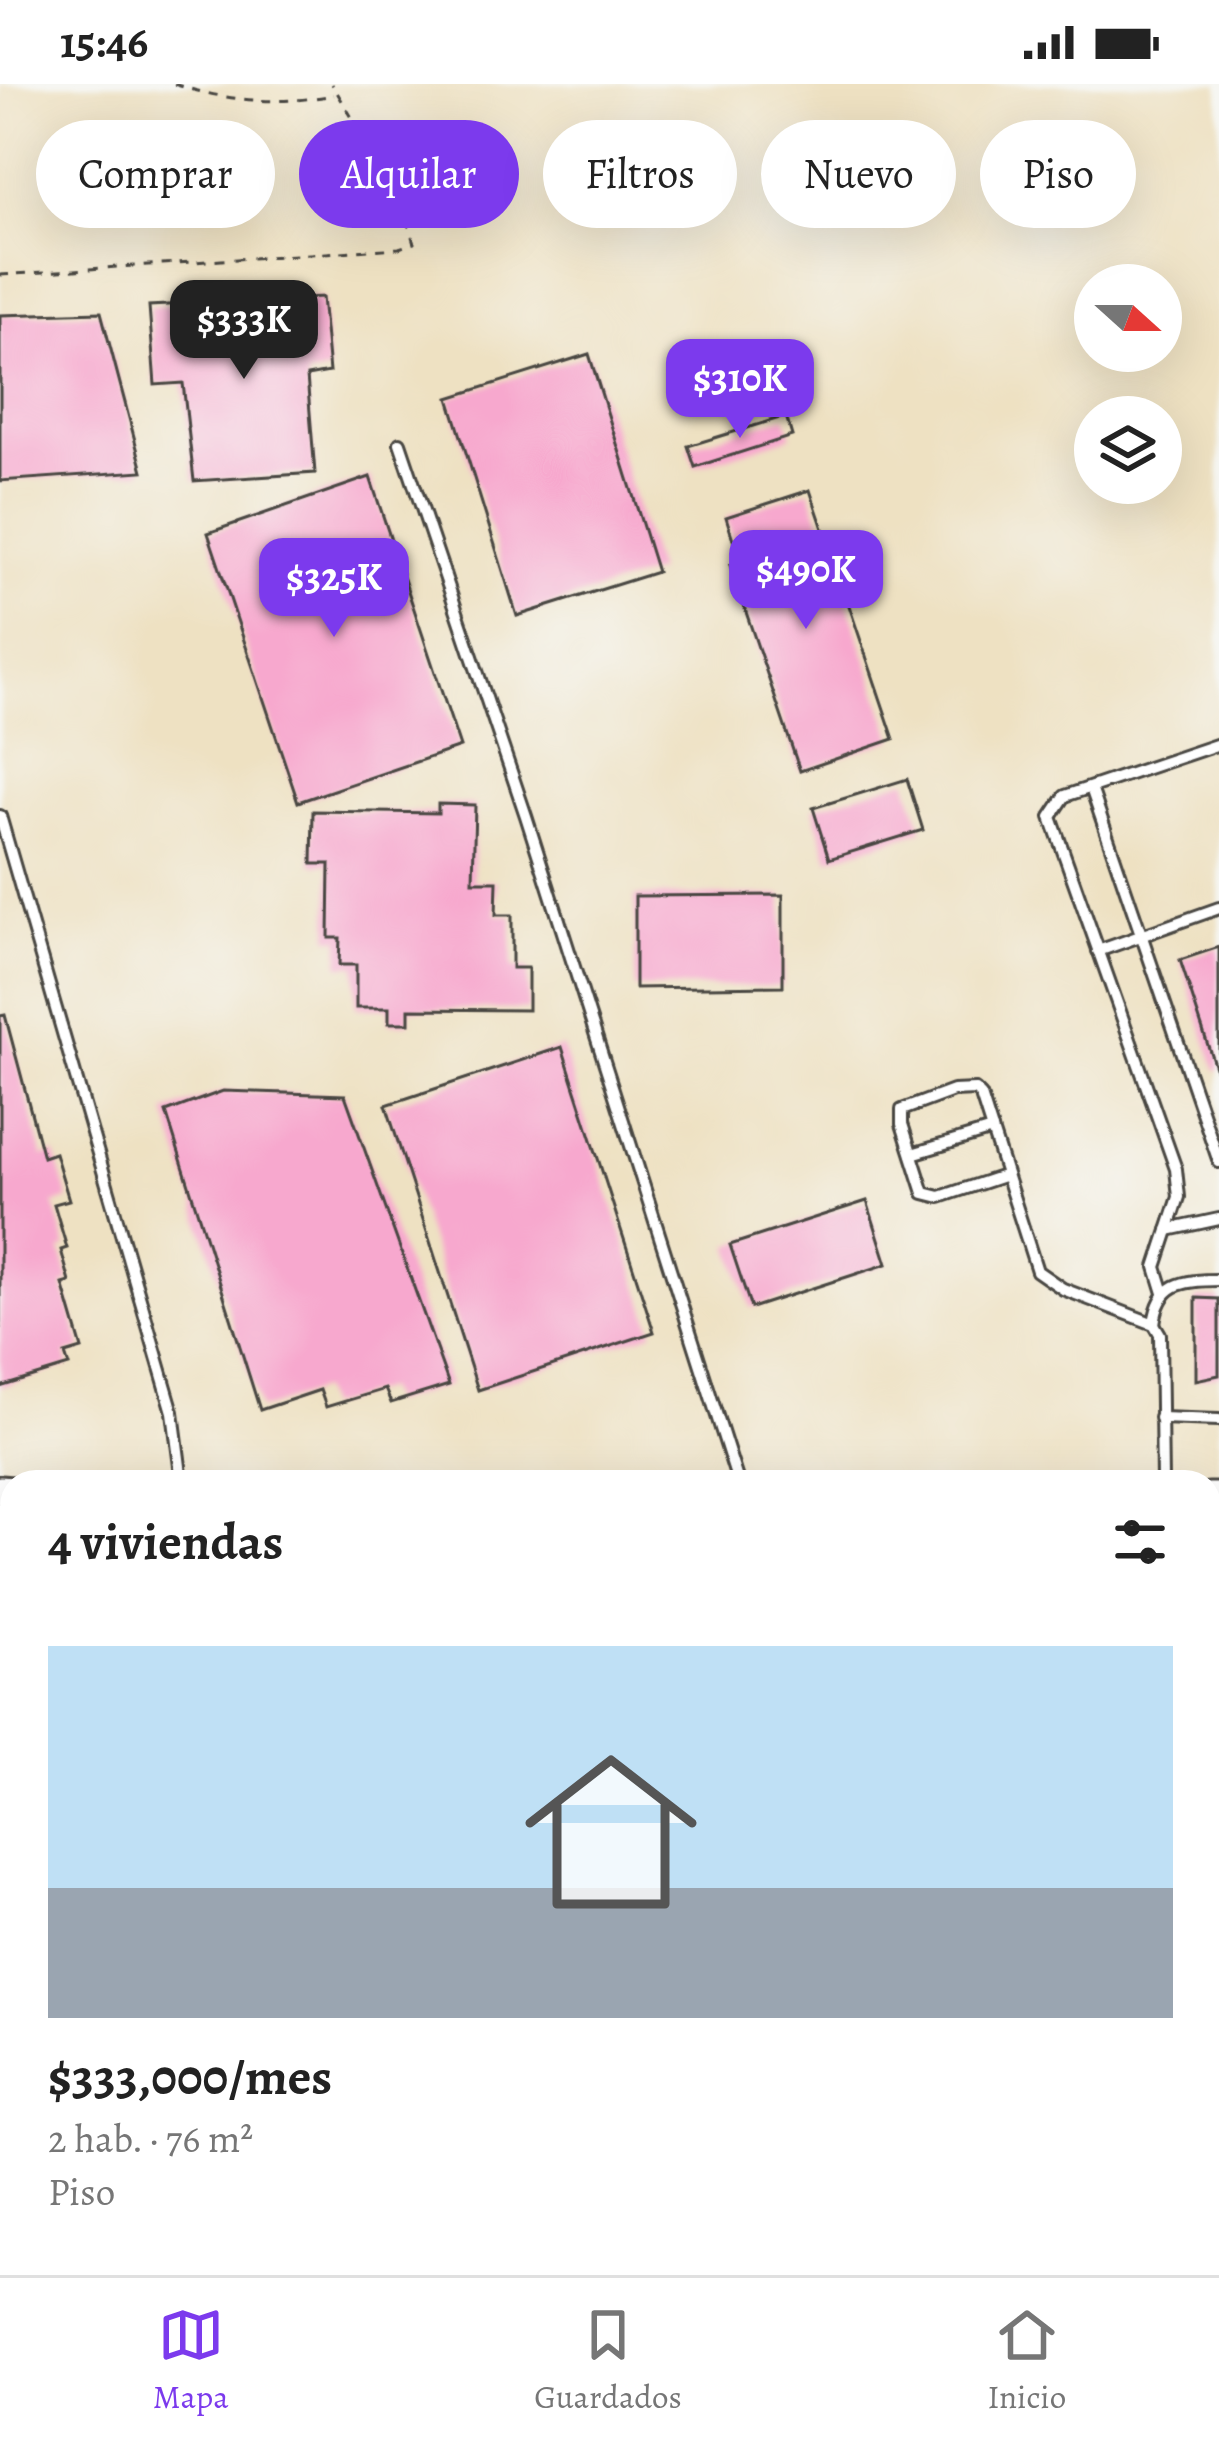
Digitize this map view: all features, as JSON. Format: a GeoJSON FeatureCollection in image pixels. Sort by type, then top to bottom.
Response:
{"type":"FeatureCollection","features":[{"type":"Feature","properties":{"kind":"lane"},"geometry":{"type":"LineString","coordinates":[[400,443],[526,816],[734,1470]]}},
{"type":"Feature","properties":{"kind":"lane"},"geometry":{"type":"LineString","coordinates":[[1164,1293],[1156,1267],[1179,1197],[1176,1169],[1052,818],[1065,796],[1219,744]]}},
{"type":"Feature","properties":{"kind":"lane"},"geometry":{"type":"LineString","coordinates":[[1090,788],[1219,1162]]}},
{"type":"Feature","properties":{"kind":"lane"},"geometry":{"type":"LineString","coordinates":[[0,816],[173,1412],[181,1470]]}},
{"type":"Feature","properties":{"kind":"lane"},"geometry":{"type":"LineString","coordinates":[[1098,951],[1219,908]]}},
{"type":"Feature","properties":{"kind":"lane"},"geometry":{"type":"LineString","coordinates":[[1006,1174],[932,1197],[924,1193],[902,1110],[953,1091],[975,1090],[981,1096],[1006,1174],[1036,1271],[1063,1289],[1154,1324]]}},
{"type":"Feature","properties":{"kind":"lane"},"geometry":{"type":"LineString","coordinates":[[912,1154],[992,1130]]}},
{"type":"Feature","properties":{"kind":"lane"},"geometry":{"type":"LineString","coordinates":[[1168,1230],[1219,1219]]}},
{"type":"Feature","properties":{"kind":"lane"},"geometry":{"type":"LineString","coordinates":[[1162,1470],[1156,1306],[1178,1284],[1219,1280]]}},
{"type":"Feature","properties":{"kind":"lane"},"geometry":{"type":"LineString","coordinates":[[1160,1418],[1219,1420]]}},
{"type":"Feature","properties":{"kind":"path"},"geometry":{"type":"LineString","coordinates":[[174,84],[260,102],[336,95]]}},
{"type":"Feature","properties":{"kind":"path"},"geometry":{"type":"LineString","coordinates":[[0,275],[399,248],[414,243],[400,198],[332,84]]}},
{"type":"Feature","properties":{"kind":"building"},"geometry":{"type":"Polygon","coordinates":[[[322,297],[329,372],[307,376],[315,473],[194,481],[183,383],[155,385],[149,306],[322,297]]]}},
{"type":"Feature","properties":{"kind":"building"},"geometry":{"type":"Polygon","coordinates":[[[101,312],[143,471],[0,481],[0,315],[101,312]]]}},
{"type":"Feature","properties":{"kind":"building"},"geometry":{"type":"Polygon","coordinates":[[[589,354],[657,572],[517,616],[449,398],[589,354]]]}},
{"type":"Feature","properties":{"kind":"building"},"geometry":{"type":"Polygon","coordinates":[[[786,416],[792,436],[695,467],[688,446],[786,416]]]}},
{"type":"Feature","properties":{"kind":"building"},"geometry":{"type":"Polygon","coordinates":[[[370,477],[460,747],[298,802],[208,533],[370,477]]]}},
{"type":"Feature","properties":{"kind":"building"},"geometry":{"type":"Polygon","coordinates":[[[810,490],[894,739],[800,771],[730,565],[740,562],[726,517],[810,490]]]}},
{"type":"Feature","properties":{"kind":"building"},"geometry":{"type":"Polygon","coordinates":[[[907,779],[923,830],[829,859],[813,808],[907,779]]]}},
{"type":"Feature","properties":{"kind":"building"},"geometry":{"type":"Polygon","coordinates":[[[438,804],[475,805],[473,881],[497,881],[496,915],[512,915],[512,968],[528,968],[528,1010],[409,1009],[409,1023],[389,1023],[389,1008],[356,1008],[356,965],[339,965],[340,938],[329,938],[330,864],[312,864],[313,811],[438,813],[438,804]]]}},
{"type":"Feature","properties":{"kind":"building"},"geometry":{"type":"Polygon","coordinates":[[[783,895],[783,986],[635,988],[635,896],[783,895]]]}},
{"type":"Feature","properties":{"kind":"building"},"geometry":{"type":"Polygon","coordinates":[[[1219,947],[1219,1069],[1216,1070],[1180,960],[1219,947]]]}},
{"type":"Feature","properties":{"kind":"building"},"geometry":{"type":"Polygon","coordinates":[[[5,1015],[43,1157],[55,1153],[69,1200],[54,1204],[67,1248],[61,1250],[70,1282],[63,1284],[82,1349],[65,1354],[69,1366],[0,1387],[0,1016],[5,1015]]]}},
{"type":"Feature","properties":{"kind":"building"},"geometry":{"type":"Polygon","coordinates":[[[562,1047],[654,1332],[478,1390],[386,1105],[562,1047]]]}},
{"type":"Feature","properties":{"kind":"building"},"geometry":{"type":"Polygon","coordinates":[[[223,1091],[345,1095],[449,1385],[391,1403],[385,1389],[326,1407],[320,1390],[260,1410],[166,1112],[223,1091]]]}},
{"type":"Feature","properties":{"kind":"building"},"geometry":{"type":"Polygon","coordinates":[[[867,1201],[887,1264],[751,1308],[730,1245],[867,1201]]]}},
{"type":"Feature","properties":{"kind":"building"},"geometry":{"type":"Polygon","coordinates":[[[1196,1298],[1219,1299],[1219,1375],[1196,1380],[1196,1298]]]}}]}
